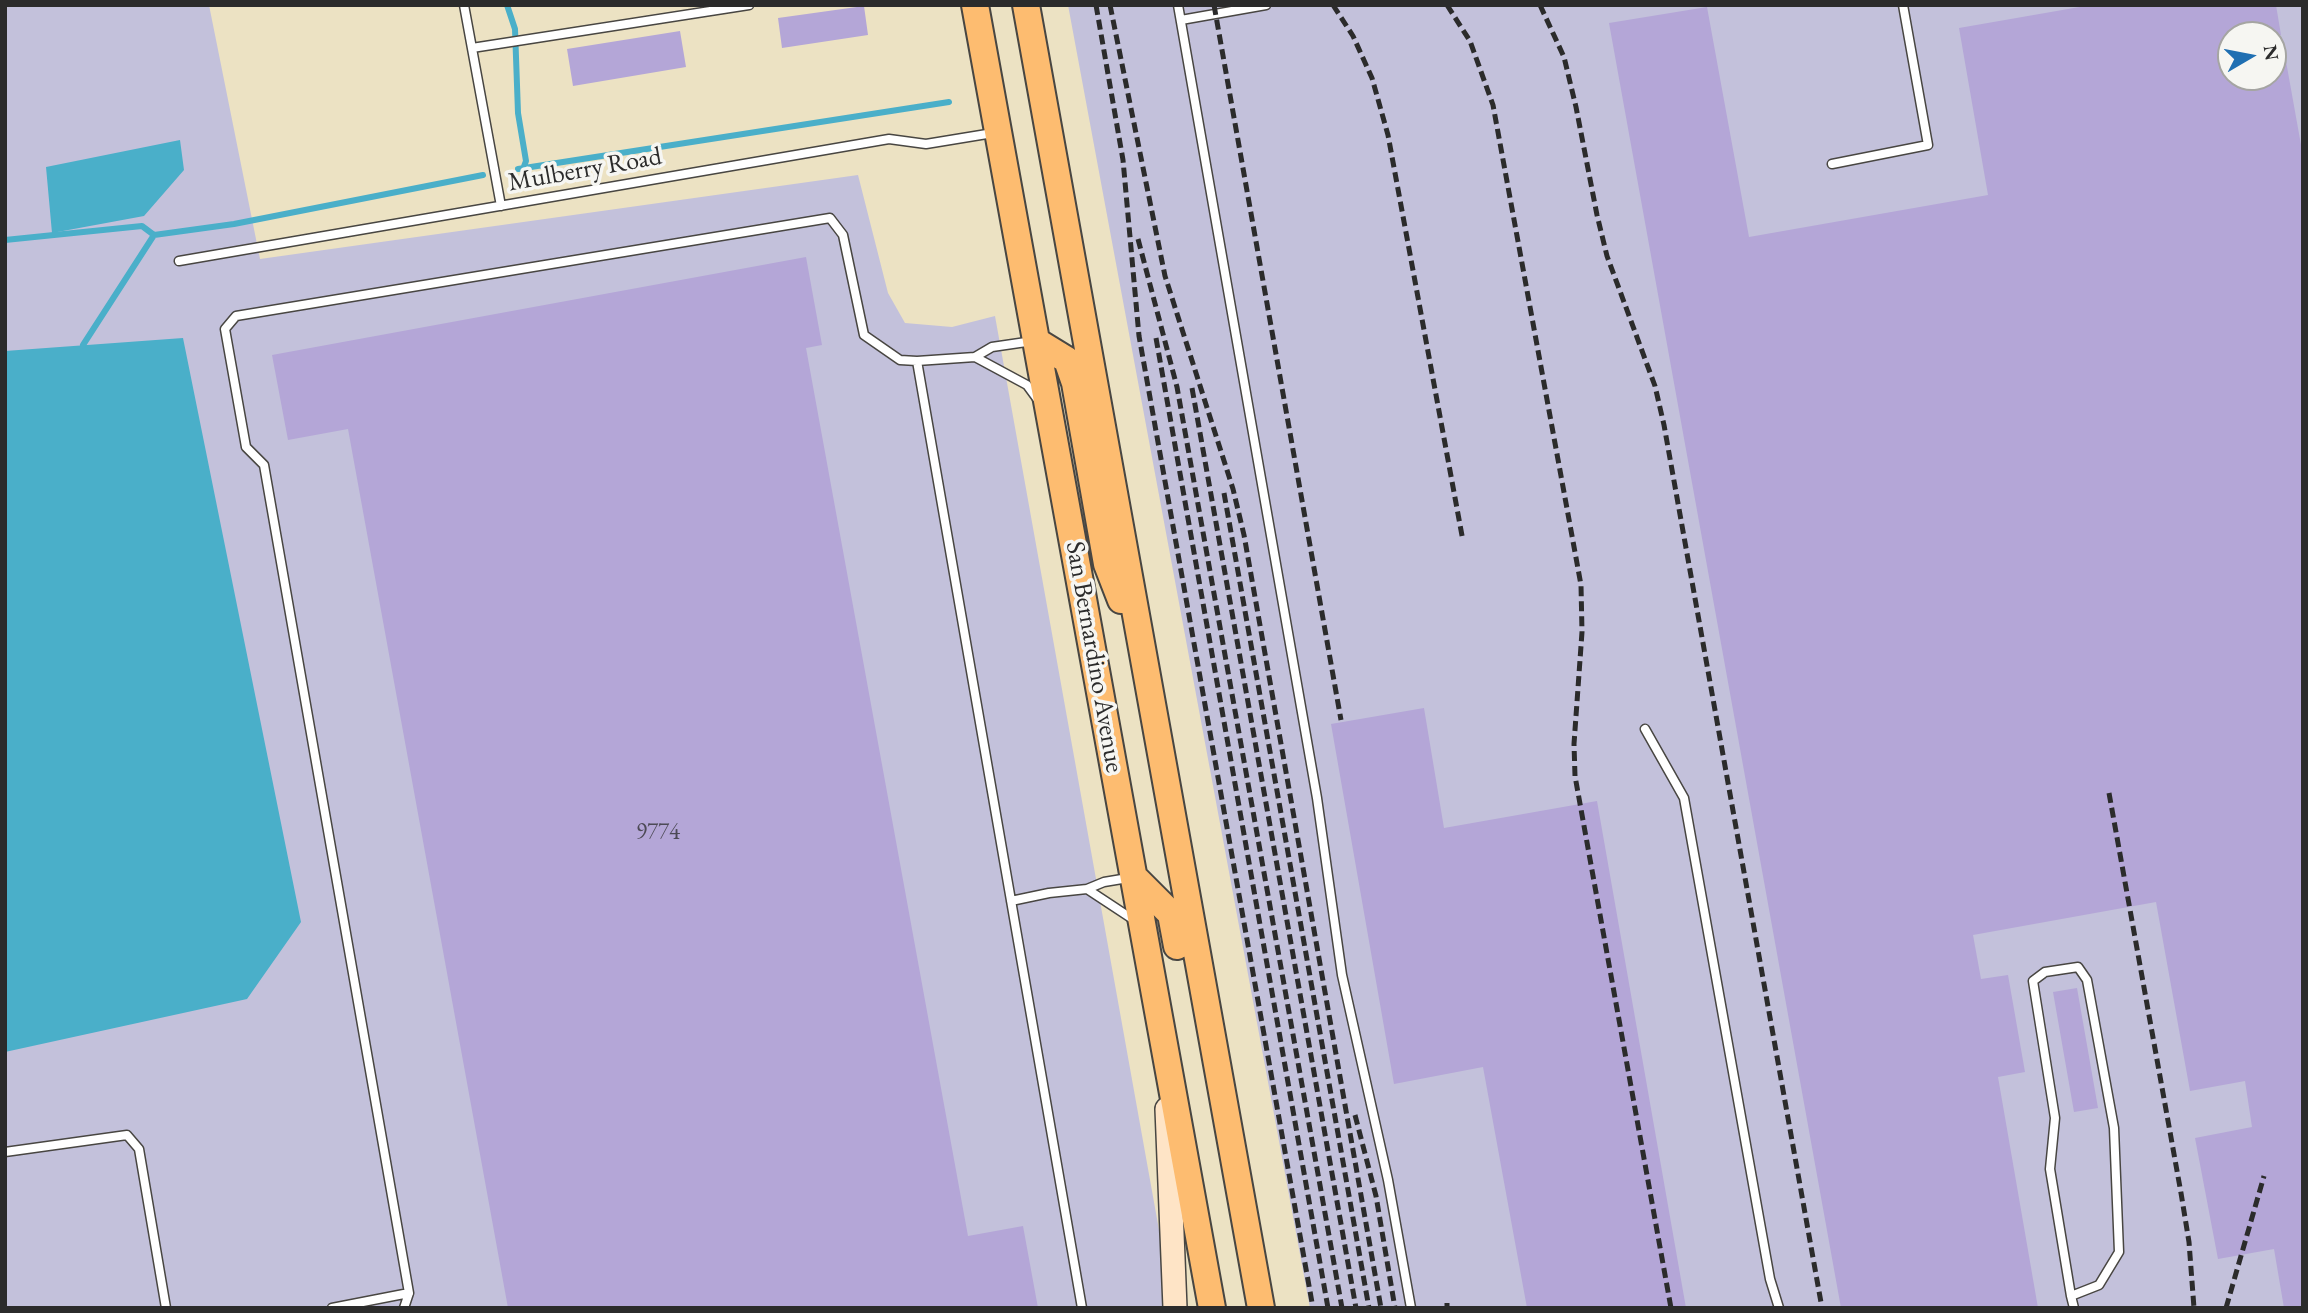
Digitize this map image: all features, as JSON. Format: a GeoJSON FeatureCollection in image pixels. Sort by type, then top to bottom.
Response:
{"type":"FeatureCollection","features":[{"type":"Feature","properties":{"kind":"main road","name":"San Bernardino Avenue"},"geometry":{"type":"LineString","coordinates":[[975,5],[1212,1308]]}},
{"type":"Feature","properties":{"kind":"main road","name":"San Bernardino Avenue"},"geometry":{"type":"LineString","coordinates":[[1026,5],[1261,1308]]}},
{"type":"Feature","properties":{"kind":"main road"},"geometry":{"type":"LineString","coordinates":[[1036,341],[1067,360],[1075,383],[1107,564],[1143,657]]}},
{"type":"Feature","properties":{"kind":"main road"},"geometry":{"type":"LineString","coordinates":[[1134,877],[1171,915],[1205,1096],[1242,1204]]}},
{"type":"Feature","properties":{"kind":"street"},"geometry":{"type":"LineString","coordinates":[[1164,1043],[1175,1308]]}},
{"type":"Feature","properties":{"kind":"lane"},"geometry":{"type":"LineString","coordinates":[[464,5],[501,206]]}},
{"type":"Feature","properties":{"kind":"lane"},"geometry":{"type":"LineString","coordinates":[[472,48],[749,5]]}},
{"type":"Feature","properties":{"kind":"lane"},"geometry":{"type":"LineString","coordinates":[[1178,5],[1317,798],[1342,975],[1388,1180],[1411,1308]]}},
{"type":"Feature","properties":{"kind":"lane"},"geometry":{"type":"LineString","coordinates":[[1181,20],[1266,5]]}},
{"type":"Feature","properties":{"kind":"lane"},"geometry":{"type":"LineString","coordinates":[[1832,164],[1928,145],[1903,5]]}},
{"type":"Feature","properties":{"kind":"lane","name":"Mulberry Road"},"geometry":{"type":"LineString","coordinates":[[179,261],[889,139],[926,144],[998,132]]}},
{"type":"Feature","properties":{"kind":"lane"},"geometry":{"type":"LineString","coordinates":[[404,1308],[409,1293],[264,465],[246,447],[225,329],[236,316],[830,218],[843,235],[864,335],[900,360],[975,358],[992,347],[1036,341]]}},
{"type":"Feature","properties":{"kind":"lane"},"geometry":{"type":"LineString","coordinates":[[975,358],[1027,385],[1049,414]]}},
{"type":"Feature","properties":{"kind":"lane"},"geometry":{"type":"LineString","coordinates":[[917,361],[1082,1308]]}},
{"type":"Feature","properties":{"kind":"lane"},"geometry":{"type":"LineString","coordinates":[[1645,729],[1685,798],[1770,1279],[1779,1308]]}},
{"type":"Feature","properties":{"kind":"lane"},"geometry":{"type":"LineString","coordinates":[[1012,901],[1087,889],[1104,882],[1134,877]]}},
{"type":"Feature","properties":{"kind":"lane"},"geometry":{"type":"LineString","coordinates":[[1087,889],[1143,926]]}},
{"type":"Feature","properties":{"kind":"lane"},"geometry":{"type":"LineString","coordinates":[[2071,1296],[2099,1285],[2119,1252],[2114,1128],[2087,980],[2078,967],[2045,972],[2033,981],[2055,1118],[2050,1169],[2071,1296],[2074,1308]]}},
{"type":"Feature","properties":{"kind":"lane"},"geometry":{"type":"LineString","coordinates":[[5,1152],[127,1135],[139,1149],[166,1308]]}},
{"type":"Feature","properties":{"kind":"lane"},"geometry":{"type":"LineString","coordinates":[[332,1308],[409,1293]]}},
{"type":"Feature","properties":{"kind":"shaded area"},"geometry":{"type":"Polygon","coordinates":[[[5,5],[209,5],[260,259],[858,175],[888,293],[905,323],[952,327],[995,316],[1173,1308],[5,1308],[5,5]]]}},
{"type":"Feature","properties":{"kind":"shaded area"},"geometry":{"type":"Polygon","coordinates":[[[1068,5],[2303,5],[2303,1308],[1310,1308],[1068,5]]]}},
{"type":"Feature","properties":{"kind":"water"},"geometry":{"type":"Polygon","coordinates":[[[180,140],[184,170],[144,216],[52,233],[46,167],[180,140]]]}},
{"type":"Feature","properties":{"kind":"water"},"geometry":{"type":"Polygon","coordinates":[[[183,338],[301,922],[247,999],[5,1052],[5,351],[183,338]]]}},
{"type":"Feature","properties":{"kind":"building"},"geometry":{"type":"Polygon","coordinates":[[[2091,5],[2276,5],[2279,21],[2217,21],[2217,91],[2287,91],[2287,67],[2303,156],[2303,1308],[2284,1308],[2274,1249],[2218,1259],[2195,1138],[2252,1127],[2245,1081],[2190,1091],[2156,902],[1973,935],[1981,979],[2008,975],[2025,1072],[1998,1077],[2038,1308],[1841,1308],[1609,23],[1707,7],[1749,237],[1988,195],[1959,28],[2091,5]]]}},
{"type":"Feature","properties":{"kind":"building"},"geometry":{"type":"Polygon","coordinates":[[[864,6],[868,35],[782,48],[778,18],[864,6]]]}},
{"type":"Feature","properties":{"kind":"building"},"geometry":{"type":"Polygon","coordinates":[[[680,31],[686,67],[573,86],[567,49],[680,31]]]}},
{"type":"Feature","properties":{"kind":"building"},"geometry":{"type":"Polygon","coordinates":[[[806,257],[822,345],[806,348],[968,1236],[1023,1226],[1038,1308],[508,1308],[348,429],[288,440],[272,355],[806,257]]]}},
{"type":"Feature","properties":{"kind":"building"},"geometry":{"type":"Polygon","coordinates":[[[1424,708],[1444,828],[1597,801],[1686,1308],[1527,1308],[1483,1067],[1394,1084],[1331,724],[1424,708]]]}},
{"type":"Feature","properties":{"kind":"building"},"geometry":{"type":"Polygon","coordinates":[[[2077,988],[2098,1108],[2074,1112],[2053,992],[2077,988]]]}},
{"type":"Feature","properties":{"kind":"waterway"},"geometry":{"type":"LineString","coordinates":[[507,5],[515,29],[518,113],[526,161],[523,169]]}},
{"type":"Feature","properties":{"kind":"waterway"},"geometry":{"type":"LineString","coordinates":[[518,169],[949,102]]}},
{"type":"Feature","properties":{"kind":"waterway"},"geometry":{"type":"LineString","coordinates":[[83,345],[154,235],[234,224],[483,175]]}},
{"type":"Feature","properties":{"kind":"waterway"},"geometry":{"type":"LineString","coordinates":[[5,240],[142,226],[154,235]]}},
{"type":"Feature","properties":{"kind":"railway"},"geometry":{"type":"LineString","coordinates":[[1096,5],[1123,160],[1139,336],[1313,1308]]}},
{"type":"Feature","properties":{"kind":"railway"},"geometry":{"type":"LineString","coordinates":[[1110,5],[1165,276],[1233,489],[1244,535],[1381,1308]]}},
{"type":"Feature","properties":{"kind":"railway"},"geometry":{"type":"LineString","coordinates":[[1214,5],[1341,720]]}},
{"type":"Feature","properties":{"kind":"railway"},"geometry":{"type":"LineString","coordinates":[[1333,5],[1353,36],[1372,78],[1388,135],[1463,541]]}},
{"type":"Feature","properties":{"kind":"railway"},"geometry":{"type":"LineString","coordinates":[[1447,5],[1470,41],[1493,105],[1581,585],[1582,632],[1574,744],[1575,776],[1671,1308]]}},
{"type":"Feature","properties":{"kind":"railway"},"geometry":{"type":"LineString","coordinates":[[1540,5],[1564,57],[1607,256],[1655,386],[1664,425],[1822,1308]]}},
{"type":"Feature","properties":{"kind":"railway"},"geometry":{"type":"LineString","coordinates":[[1138,239],[1177,387],[1342,1308]]}},
{"type":"Feature","properties":{"kind":"railway"},"geometry":{"type":"LineString","coordinates":[[1156,338],[1328,1308]]}},
{"type":"Feature","properties":{"kind":"railway"},"geometry":{"type":"LineString","coordinates":[[1192,388],[1356,1308]]}},
{"type":"Feature","properties":{"kind":"railway"},"geometry":{"type":"LineString","coordinates":[[1224,493],[1369,1308]]}},
{"type":"Feature","properties":{"kind":"railway"},"geometry":{"type":"LineString","coordinates":[[2109,793],[2181,1193],[2189,1242],[2194,1308]]}},
{"type":"Feature","properties":{"kind":"railway"},"geometry":{"type":"LineString","coordinates":[[1355,1115],[1376,1196],[1395,1308]]}},
{"type":"Feature","properties":{"kind":"railway"},"geometry":{"type":"LineString","coordinates":[[2226,1308],[2264,1176]]}},
{"type":"Feature","properties":{"kind":"railway"},"geometry":{"type":"LineString","coordinates":[[1447,1303],[1447,1308]]}}]}
